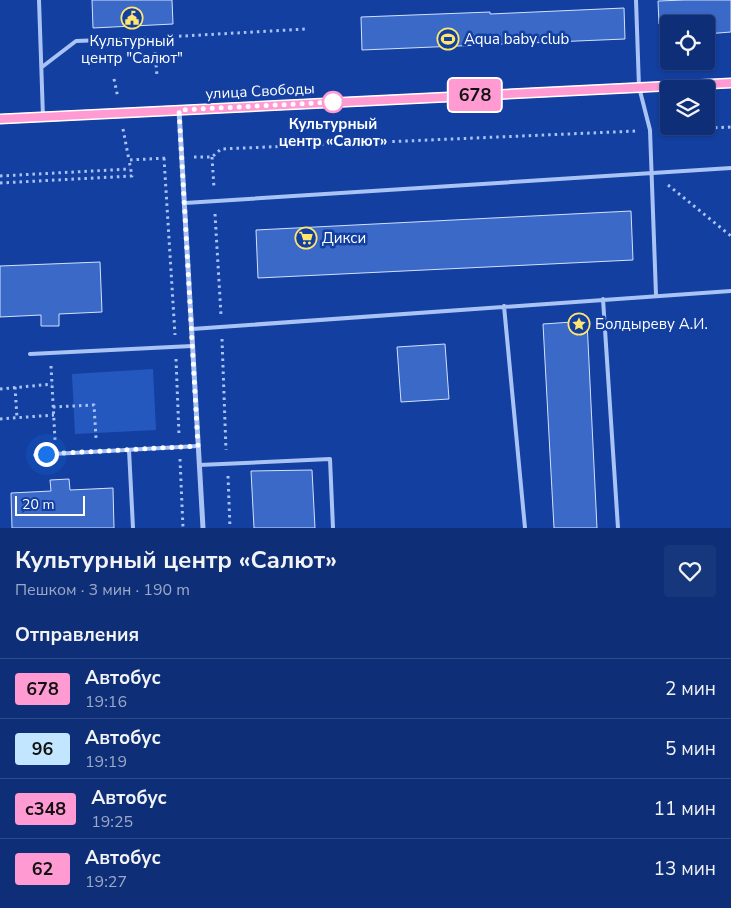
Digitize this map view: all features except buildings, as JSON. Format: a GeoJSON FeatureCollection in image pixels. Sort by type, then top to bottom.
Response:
{"type":"FeatureCollection","features":[{"type":"Feature","properties":{"kind":"main road","name":"улица Свободы"},"geometry":{"type":"LineString","coordinates":[[0,119],[731,83]]}},
{"type":"Feature","properties":{"kind":"street"},"geometry":{"type":"LineString","coordinates":[[179,110],[202,528]]}},
{"type":"Feature","properties":{"kind":"lane"},"geometry":{"type":"LineString","coordinates":[[39,0],[43,116]]}},
{"type":"Feature","properties":{"kind":"lane"},"geometry":{"type":"LineString","coordinates":[[636,0],[639,87],[650,130],[656,295]]}},
{"type":"Feature","properties":{"kind":"lane"},"geometry":{"type":"LineString","coordinates":[[42,67],[76,41],[154,38]]}},
{"type":"Feature","properties":{"kind":"lane"},"geometry":{"type":"LineString","coordinates":[[184,203],[731,168]]}},
{"type":"Feature","properties":{"kind":"lane"},"geometry":{"type":"LineString","coordinates":[[192,329],[731,291]]}},
{"type":"Feature","properties":{"kind":"lane"},"geometry":{"type":"LineString","coordinates":[[603,300],[618,528]]}},
{"type":"Feature","properties":{"kind":"lane"},"geometry":{"type":"LineString","coordinates":[[504,306],[525,528]]}},
{"type":"Feature","properties":{"kind":"lane"},"geometry":{"type":"LineString","coordinates":[[30,354],[192,346]]}},
{"type":"Feature","properties":{"kind":"lane"},"geometry":{"type":"LineString","coordinates":[[36,455],[198,446]]}},
{"type":"Feature","properties":{"kind":"lane"},"geometry":{"type":"LineString","coordinates":[[129,450],[133,528]]}},
{"type":"Feature","properties":{"kind":"lane"},"geometry":{"type":"LineString","coordinates":[[199,465],[330,459],[333,528]]}},
{"type":"Feature","properties":{"kind":"path"},"geometry":{"type":"LineString","coordinates":[[157,76],[154,38],[305,29]]}},
{"type":"Feature","properties":{"kind":"path"},"geometry":{"type":"LineString","coordinates":[[0,183],[132,176],[130,160],[212,156],[221,149],[731,127]]}},
{"type":"Feature","properties":{"kind":"path"},"geometry":{"type":"LineString","coordinates":[[0,176],[130,169]]}},
{"type":"Feature","properties":{"kind":"path"},"geometry":{"type":"LineString","coordinates":[[652,172],[731,236]]}},
{"type":"Feature","properties":{"kind":"path"},"geometry":{"type":"LineString","coordinates":[[50,353],[56,454]]}},
{"type":"Feature","properties":{"kind":"path"},"geometry":{"type":"LineString","coordinates":[[0,389],[52,384]]}},
{"type":"Feature","properties":{"kind":"path"},"geometry":{"type":"LineString","coordinates":[[15,388],[17,418]]}},
{"type":"Feature","properties":{"kind":"path"},"geometry":{"type":"LineString","coordinates":[[53,407],[94,405],[95,433]]}},
{"type":"Feature","properties":{"kind":"path"},"geometry":{"type":"LineString","coordinates":[[0,419],[54,415]]}},
{"type":"Feature","properties":{"kind":"shaded area"},"geometry":{"type":"Polygon","coordinates":[[[153,369],[156,430],[75,434],[72,374],[153,369]]]}},
{"type":"Feature","properties":{"kind":"bus line","name":"678"},"geometry":{"type":"LineString","coordinates":[[0,119],[731,83]]}},
{"type":"Feature","properties":{"kind":"place","name":"Культурный центр \"Салют\""},"geometry":{"type":"Point","coordinates":[132,18]}},
{"type":"Feature","properties":{"kind":"place","name":"Aqua baby club"},"geometry":{"type":"Point","coordinates":[448,39]}},
{"type":"Feature","properties":{"kind":"place","name":"Культурный центр «Салют»"},"geometry":{"type":"Point","coordinates":[333,102]}},
{"type":"Feature","properties":{"kind":"place","name":"Дикси"},"geometry":{"type":"Point","coordinates":[306,238]}},
{"type":"Feature","properties":{"kind":"place","name":"Болдыреву А.И."},"geometry":{"type":"Point","coordinates":[579,324]}},
{"type":"Feature","properties":{"kind":"route"},"geometry":{"type":"LineString","coordinates":[[46,454],[198,446],[179,110],[336,102],[333,102]]}}]}
